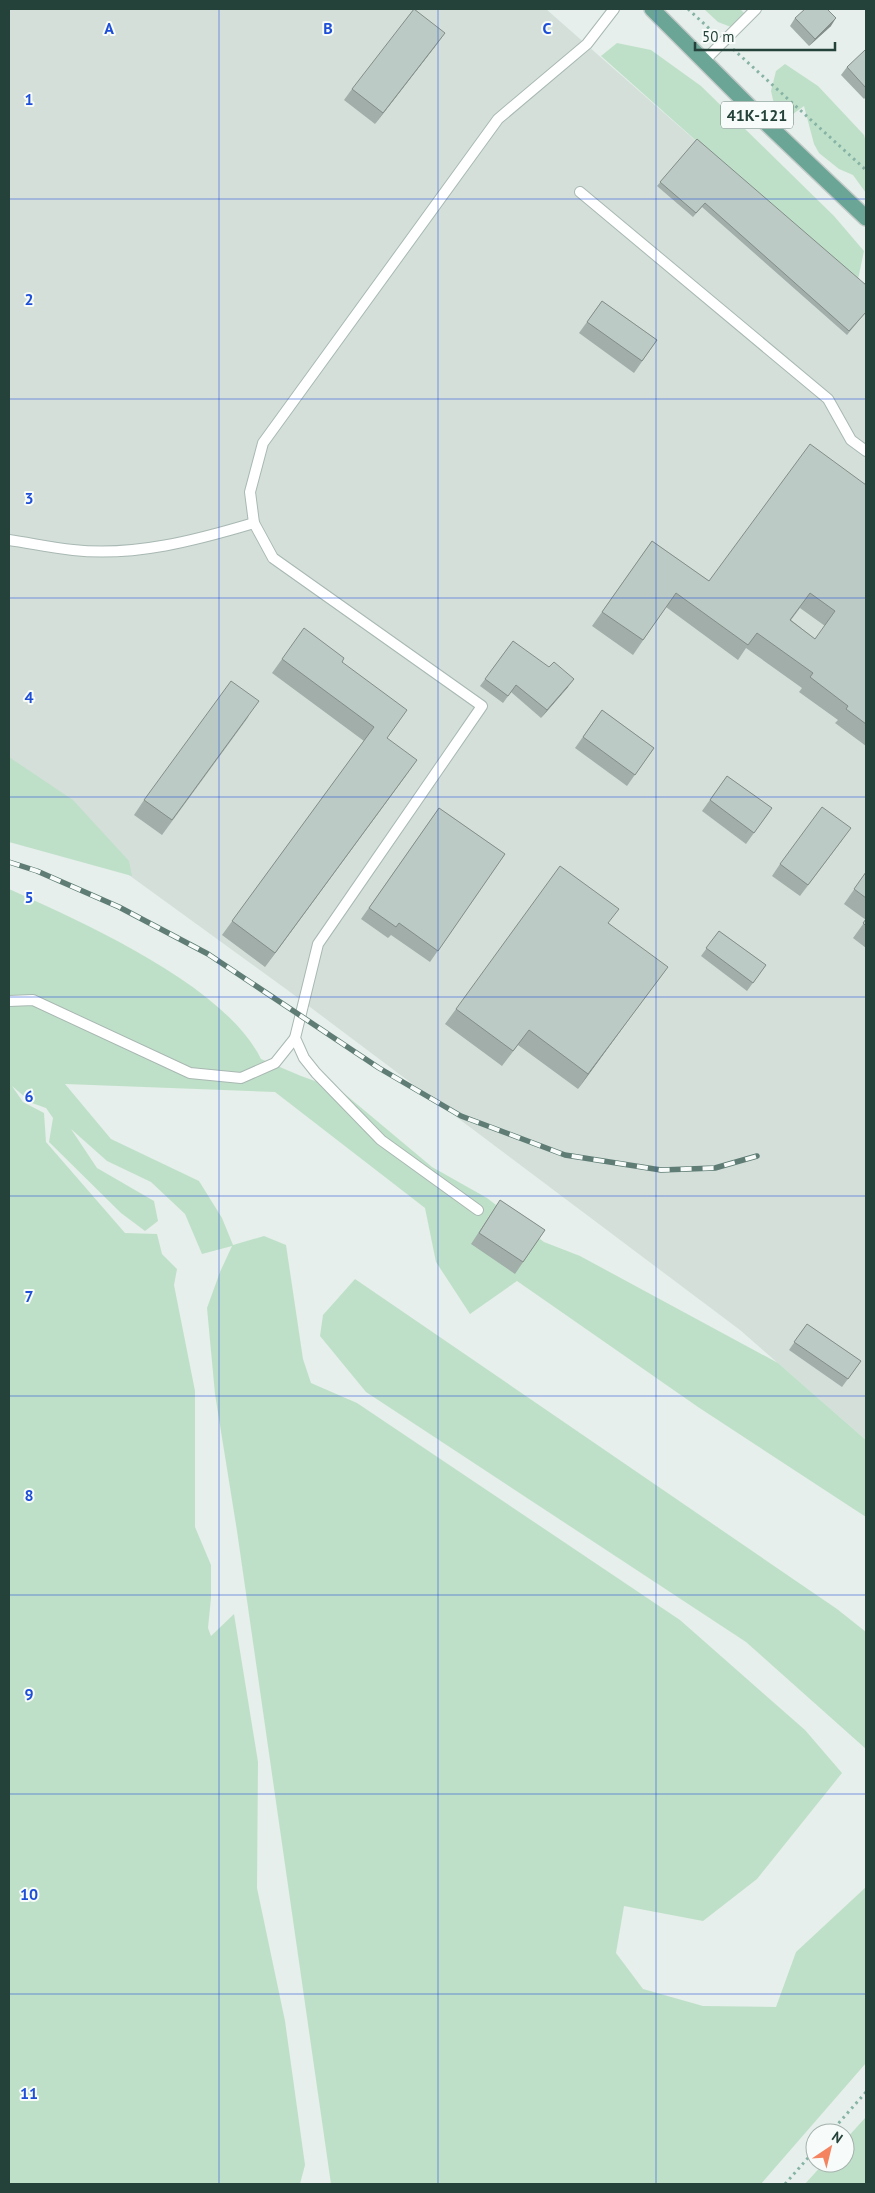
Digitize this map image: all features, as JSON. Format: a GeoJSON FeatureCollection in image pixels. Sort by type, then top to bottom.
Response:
{"type":"FeatureCollection","features":[{"type":"Feature","properties":{"kind":"main road","name":"41К-121"},"geometry":{"type":"LineString","coordinates":[[652,9],[764,121],[866,218]]}},
{"type":"Feature","properties":{"kind":"lane"},"geometry":{"type":"LineString","coordinates":[[9,1001],[33,1000],[190,1073],[242,1078],[275,1063],[295,1038],[318,944],[482,706],[273,558],[254,523],[250,492],[262,444],[498,120],[587,44],[614,9]]}},
{"type":"Feature","properties":{"kind":"lane"},"geometry":{"type":"LineString","coordinates":[[704,61],[756,9]]}},
{"type":"Feature","properties":{"kind":"lane"},"geometry":{"type":"LineString","coordinates":[[580,192],[828,399],[851,440],[866,451]]}},
{"type":"Feature","properties":{"kind":"lane"},"geometry":{"type":"LineString","coordinates":[[9,540],[75,550],[126,550],[195,541],[254,523]]}},
{"type":"Feature","properties":{"kind":"lane"},"geometry":{"type":"LineString","coordinates":[[295,1038],[304,1058],[316,1073],[382,1140],[478,1210]]}},
{"type":"Feature","properties":{"kind":"path"},"geometry":{"type":"LineString","coordinates":[[688,9],[866,170]]}},
{"type":"Feature","properties":{"kind":"path"},"geometry":{"type":"LineString","coordinates":[[839,2123],[866,2092]]}},
{"type":"Feature","properties":{"kind":"path"},"geometry":{"type":"LineString","coordinates":[[785,2184],[805,2161]]}},
{"type":"Feature","properties":{"kind":"shaded area"},"geometry":{"type":"Polygon","coordinates":[[[9,9],[546,9],[866,291],[866,1440],[740,1330],[286,989],[9,788],[9,9]]]}},
{"type":"Feature","properties":{"kind":"green space"},"geometry":{"type":"Polygon","coordinates":[[[704,9],[740,9],[744,13],[741,20],[731,27],[718,22],[704,9]]]}},
{"type":"Feature","properties":{"kind":"green space"},"geometry":{"type":"Polygon","coordinates":[[[617,43],[651,50],[701,86],[834,216],[864,251],[857,284],[601,56],[617,43]]]}},
{"type":"Feature","properties":{"kind":"green space"},"geometry":{"type":"Polygon","coordinates":[[[785,64],[818,86],[864,135],[866,142],[866,193],[853,175],[839,169],[819,153],[814,144],[804,106],[793,114],[774,104],[771,91],[776,71],[785,64]]]}},
{"type":"Feature","properties":{"kind":"green space"},"geometry":{"type":"Polygon","coordinates":[[[9,757],[73,800],[129,861],[132,876],[9,842],[9,757]]]}},
{"type":"Feature","properties":{"kind":"green space"},"geometry":{"type":"Polygon","coordinates":[[[9,889],[111,938],[185,981],[217,1006],[243,1032],[261,1059],[340,1090],[432,1167],[487,1198],[544,1242],[580,1256],[778,1363],[866,1440],[866,1517],[698,1407],[517,1281],[470,1314],[436,1262],[425,1208],[275,1092],[65,1084],[111,1139],[199,1181],[222,1218],[233,1245],[264,1236],[286,1245],[303,1359],[311,1383],[357,1403],[680,1620],[805,1730],[842,1773],[757,1879],[703,1921],[624,1906],[616,1953],[643,1989],[703,2006],[776,2007],[796,1952],[866,1887],[866,2063],[814,2123],[805,2123],[805,2133],[761,2184],[331,2184],[237,1531],[215,1394],[207,1308],[232,1246],[202,1254],[185,1214],[151,1182],[107,1161],[71,1129],[97,1168],[154,1201],[158,1221],[145,1231],[121,1213],[49,1142],[53,1118],[46,1108],[32,1103],[12,1086],[23,1102],[44,1113],[46,1142],[125,1233],[157,1234],[162,1254],[177,1269],[174,1285],[195,1391],[195,1527],[211,1565],[211,1598],[208,1628],[211,1636],[234,1614],[258,1762],[257,1888],[285,2021],[305,2165],[300,2184],[9,2184],[9,889]]]}},
{"type":"Feature","properties":{"kind":"green space"},"geometry":{"type":"Polygon","coordinates":[[[355,1279],[837,1609],[866,1632],[866,1749],[746,1642],[366,1392],[320,1336],[323,1315],[355,1279]]]}},
{"type":"Feature","properties":{"kind":"green space"},"geometry":{"type":"Polygon","coordinates":[[[866,2117],[866,2184],[805,2184],[815,2173],[855,2173],[855,2129],[866,2117]]]}},
{"type":"Feature","properties":{"kind":"building"},"geometry":{"type":"Polygon","coordinates":[[[414,9],[445,33],[383,113],[352,89],[414,9]]]}},
{"type":"Feature","properties":{"kind":"building"},"geometry":{"type":"Polygon","coordinates":[[[805,9],[827,9],[836,18],[815,39],[795,18],[805,9]]]}},
{"type":"Feature","properties":{"kind":"building"},"geometry":{"type":"Polygon","coordinates":[[[865,50],[866,52],[866,88],[847,67],[865,50]]]}},
{"type":"Feature","properties":{"kind":"building"},"geometry":{"type":"Polygon","coordinates":[[[697,139],[866,285],[866,312],[849,331],[705,203],[696,213],[660,182],[697,139]]]}},
{"type":"Feature","properties":{"kind":"building"},"geometry":{"type":"Polygon","coordinates":[[[602,301],[657,340],[642,361],[587,322],[602,301]]]}},
{"type":"Feature","properties":{"kind":"building"},"geometry":{"type":"Polygon","coordinates":[[[810,444],[866,485],[866,724],[846,709],[848,706],[810,677],[813,673],[757,633],[748,645],[676,593],[643,640],[602,612],[652,541],[709,581],[810,444]],[[810,593],[790,620],[815,639],[835,611],[810,593]]]}},
{"type":"Feature","properties":{"kind":"building"},"geometry":{"type":"Polygon","coordinates":[[[304,628],[344,658],[342,662],[407,710],[387,738],[417,760],[275,953],[232,921],[374,727],[282,659],[304,628]]]}},
{"type":"Feature","properties":{"kind":"building"},"geometry":{"type":"Polygon","coordinates":[[[513,641],[549,667],[554,662],[574,679],[547,710],[516,685],[508,696],[485,679],[513,641]]]}},
{"type":"Feature","properties":{"kind":"building"},"geometry":{"type":"Polygon","coordinates":[[[231,681],[259,701],[172,820],[144,800],[231,681]]]}},
{"type":"Feature","properties":{"kind":"building"},"geometry":{"type":"Polygon","coordinates":[[[602,710],[654,748],[635,775],[583,737],[602,710]]]}},
{"type":"Feature","properties":{"kind":"building"},"geometry":{"type":"Polygon","coordinates":[[[727,776],[772,808],[754,833],[710,800],[727,776]]]}},
{"type":"Feature","properties":{"kind":"building"},"geometry":{"type":"Polygon","coordinates":[[[822,807],[851,828],[808,885],[780,864],[822,807]]]}},
{"type":"Feature","properties":{"kind":"building"},"geometry":{"type":"Polygon","coordinates":[[[439,808],[505,854],[438,951],[399,923],[396,927],[369,908],[439,808]]]}},
{"type":"Feature","properties":{"kind":"building"},"geometry":{"type":"Polygon","coordinates":[[[560,866],[619,909],[608,923],[668,967],[588,1074],[529,1030],[513,1051],[456,1009],[560,866]]]}},
{"type":"Feature","properties":{"kind":"building"},"geometry":{"type":"Polygon","coordinates":[[[866,872],[866,898],[854,889],[866,872]]]}},
{"type":"Feature","properties":{"kind":"building"},"geometry":{"type":"Polygon","coordinates":[[[719,931],[766,965],[753,983],[706,948],[719,931]]]}},
{"type":"Feature","properties":{"kind":"building"},"geometry":{"type":"Polygon","coordinates":[[[500,1200],[545,1230],[523,1262],[479,1233],[500,1200]]]}},
{"type":"Feature","properties":{"kind":"building"},"geometry":{"type":"Polygon","coordinates":[[[807,1324],[861,1361],[848,1379],[794,1342],[807,1324]]]}},
{"type":"Feature","properties":{"kind":"railway"},"geometry":{"type":"LineString","coordinates":[[9,862],[37,871],[119,907],[208,954],[379,1068],[461,1116],[565,1155],[661,1170],[715,1168],[757,1156]]}}]}
